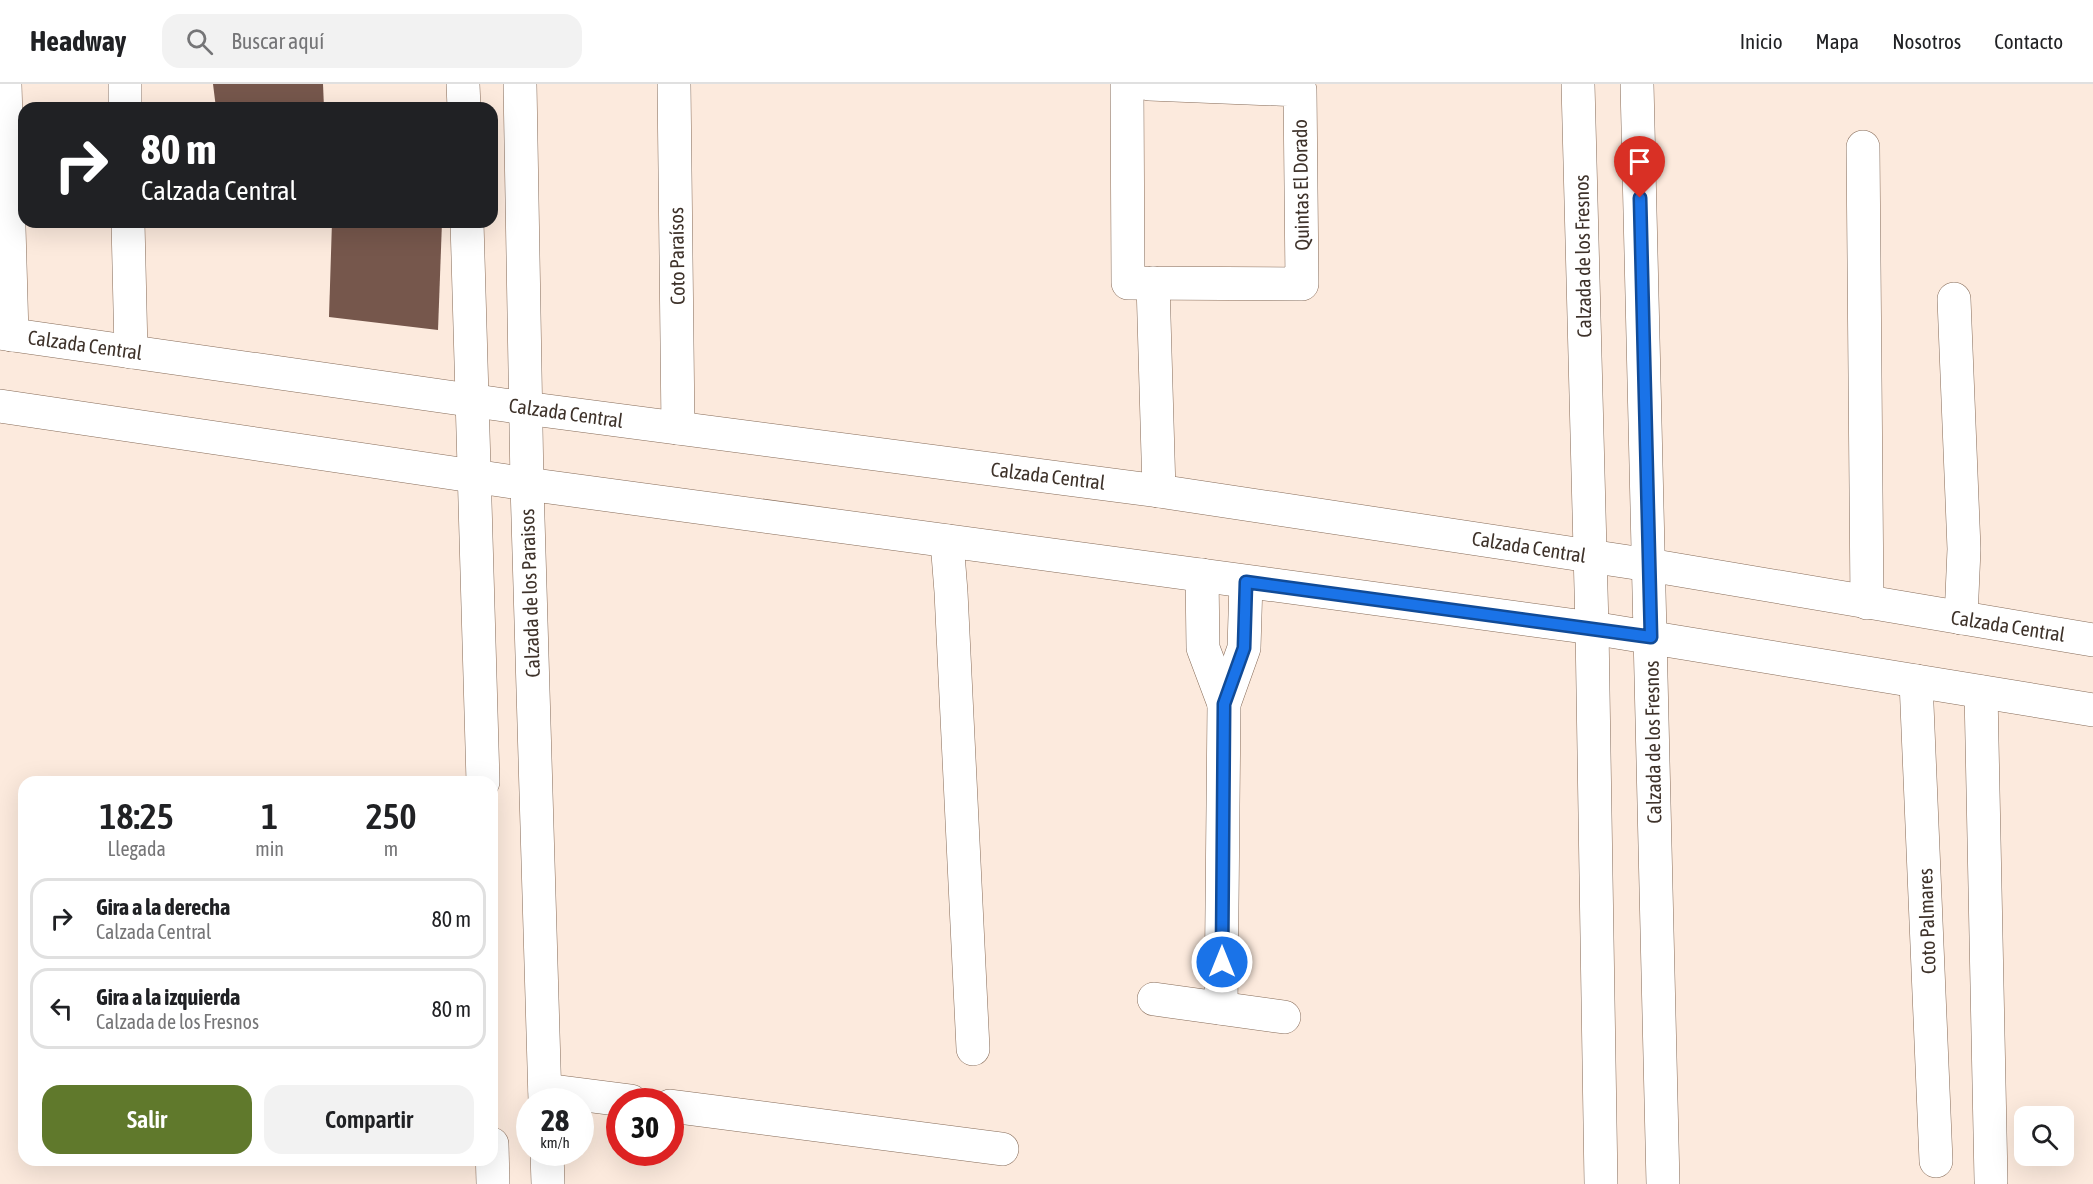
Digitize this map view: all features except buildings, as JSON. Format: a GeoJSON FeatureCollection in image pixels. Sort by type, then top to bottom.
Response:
{"type":"FeatureCollection","features":[{"type":"Feature","properties":{"kind":"street"},"geometry":{"type":"LineString","coordinates":[[5,84],[6,334]]}},
{"type":"Feature","properties":{"kind":"street"},"geometry":{"type":"LineString","coordinates":[[125,84],[125,102]]}},
{"type":"Feature","properties":{"kind":"street"},"geometry":{"type":"LineString","coordinates":[[463,84],[464,102]]}},
{"type":"Feature","properties":{"kind":"street","name":"Calzada de los Paraisos"},"geometry":{"type":"LineString","coordinates":[[520,84],[525,408],[545,1088]]}},
{"type":"Feature","properties":{"kind":"street","name":"Coto Paraísos"},"geometry":{"type":"LineString","coordinates":[[674,84],[678,428]]}},
{"type":"Feature","properties":{"kind":"street","name":"Quintas El Dorado"},"geometry":{"type":"LineString","coordinates":[[1127,84],[1128,283],[1302,284],[1300,90],[1149,84]]}},
{"type":"Feature","properties":{"kind":"street","name":"Calzada de los Fresnos"},"geometry":{"type":"LineString","coordinates":[[1578,84],[1592,628],[1601,1184]]}},
{"type":"Feature","properties":{"kind":"street","name":"Calzada de los Fresnos"},"geometry":{"type":"LineString","coordinates":[[1637,84],[1663,1184]]}},
{"type":"Feature","properties":{"kind":"street"},"geometry":{"type":"LineString","coordinates":[[1863,147],[1867,603]]}},
{"type":"Feature","properties":{"kind":"street"},"geometry":{"type":"LineString","coordinates":[[128,228],[131,352]]}},
{"type":"Feature","properties":{"kind":"street"},"geometry":{"type":"LineString","coordinates":[[467,228],[483,776]]}},
{"type":"Feature","properties":{"kind":"street"},"geometry":{"type":"LineString","coordinates":[[1154,283],[1159,491]]}},
{"type":"Feature","properties":{"kind":"street"},"geometry":{"type":"LineString","coordinates":[[1954,299],[1964,549],[1961,618]]}},
{"type":"Feature","properties":{"kind":"street","name":"Calzada Central"},"geometry":{"type":"LineString","coordinates":[[6,334],[525,408],[1159,491],[1649,565],[2093,640]]}},
{"type":"Feature","properties":{"kind":"street"},"geometry":{"type":"LineString","coordinates":[[0,406],[474,477],[1592,628],[2093,710]]}},
{"type":"Feature","properties":{"kind":"street"},"geometry":{"type":"LineString","coordinates":[[947,541],[953,616],[973,1049]]}},
{"type":"Feature","properties":{"kind":"street"},"geometry":{"type":"LineString","coordinates":[[1202,575],[1203,648],[1224,704]]}},
{"type":"Feature","properties":{"kind":"street"},"geometry":{"type":"LineString","coordinates":[[1221,1008],[1224,704],[1244,648],[1246,582]]}},
{"type":"Feature","properties":{"kind":"street","name":"Coto Palmares"},"geometry":{"type":"LineString","coordinates":[[1917,681],[1936,1161]]}},
{"type":"Feature","properties":{"kind":"street"},"geometry":{"type":"LineString","coordinates":[[1981,692],[1991,1181]]}},
{"type":"Feature","properties":{"kind":"street"},"geometry":{"type":"LineString","coordinates":[[1154,999],[1284,1017]]}},
{"type":"Feature","properties":{"kind":"street"},"geometry":{"type":"LineString","coordinates":[[684,1108],[1002,1149]]}},
{"type":"Feature","properties":{"kind":"street"},"geometry":{"type":"LineString","coordinates":[[493,1166],[493,1184]]}},
{"type":"Feature","properties":{"kind":"street"},"geometry":{"type":"LineString","coordinates":[[547,1166],[548,1184]]}},
{"type":"Feature","properties":{"kind":"route"},"geometry":{"type":"LineString","coordinates":[[1222,962],[1224,704],[1244,648],[1246,582],[1651,637],[1640,198]]}}]}
